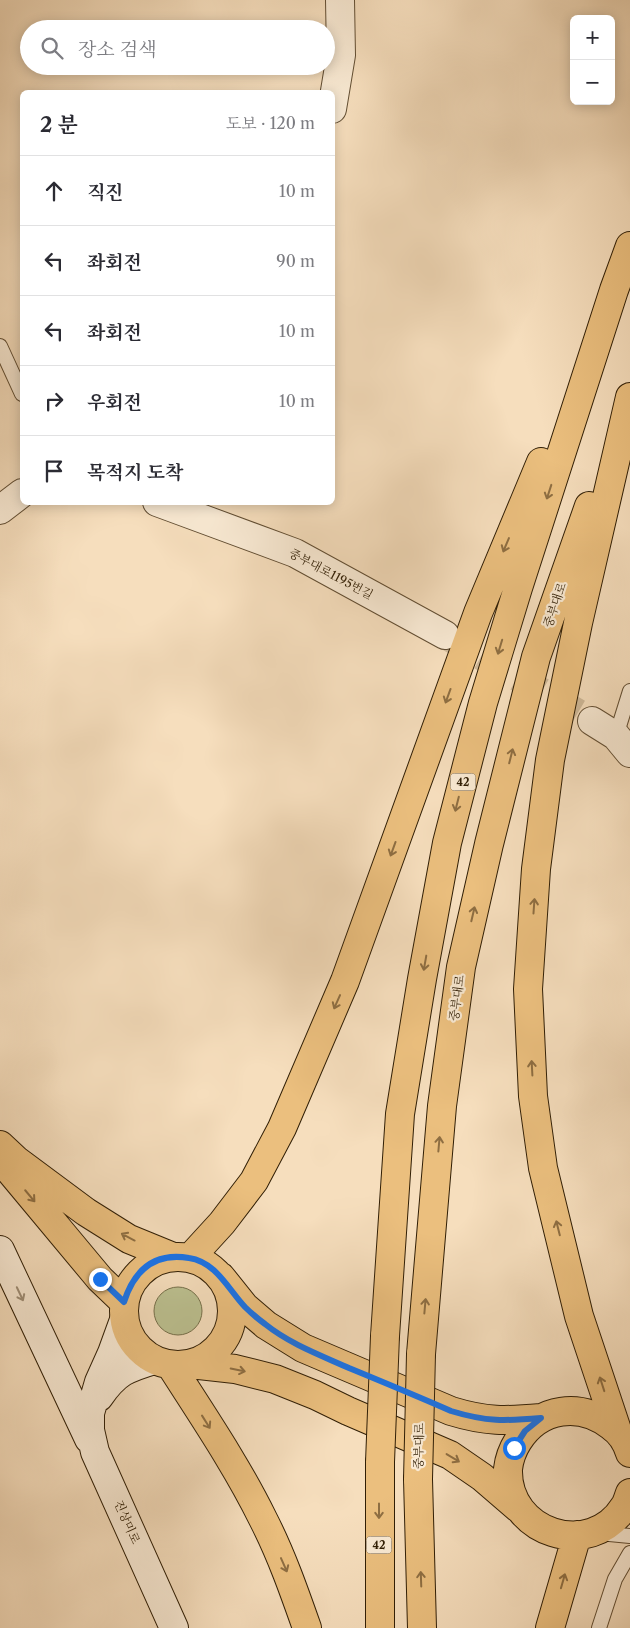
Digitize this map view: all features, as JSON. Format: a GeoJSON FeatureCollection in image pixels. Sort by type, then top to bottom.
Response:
{"type":"FeatureCollection","features":[{"type":"Feature","properties":{"kind":"main road","name":"42"},"geometry":{"type":"LineString","coordinates":[[380,1628],[380,1462],[385,1336],[400,1114],[422,978],[447,843],[494,664],[614,290],[630,246]]}},
{"type":"Feature","properties":{"kind":"main road"},"geometry":{"type":"LineString","coordinates":[[614,290],[478,613],[346,981],[282,1128],[254,1181],[222,1223],[182,1257],[155,1261],[141,1271],[130,1285],[124,1311],[129,1336],[139,1350],[172,1364],[235,1369],[275,1379],[450,1455],[482,1477],[518,1508],[532,1523],[550,1533],[584,1534],[610,1523],[624,1508],[630,1493]]}},
{"type":"Feature","properties":{"kind":"main road","name":"중부대로"},"geometry":{"type":"LineString","coordinates":[[422,1628],[418,1479],[421,1354],[442,1106],[461,967],[488,844],[536,657],[630,390]]}},
{"type":"Feature","properties":{"kind":"main road"},"geometry":{"type":"LineString","coordinates":[[626,1446],[579,1316],[543,1168],[533,1096],[528,989],[536,869],[550,760],[578,623],[630,397]]}},
{"type":"Feature","properties":{"kind":"main road"},"geometry":{"type":"LineString","coordinates":[[0,1145],[16,1160],[86,1212],[129,1239],[207,1265],[221,1277],[245,1307],[266,1325],[303,1348],[451,1411],[475,1418],[503,1421],[541,1418],[561,1412],[582,1411],[601,1418],[626,1446]]}},
{"type":"Feature","properties":{"kind":"main road"},"geometry":{"type":"LineString","coordinates":[[0,1158],[100,1279],[124,1311]]}},
{"type":"Feature","properties":{"kind":"main road"},"geometry":{"type":"LineString","coordinates":[[172,1364],[207,1357],[220,1345],[229,1329],[232,1311],[230,1293],[221,1277]]}},
{"type":"Feature","properties":{"kind":"main road"},"geometry":{"type":"LineString","coordinates":[[172,1364],[234,1465],[263,1519],[288,1574],[307,1628]]}},
{"type":"Feature","properties":{"kind":"main road"},"geometry":{"type":"LineString","coordinates":[[518,1508],[510,1489],[508,1468],[514,1448],[525,1431],[541,1418]]}},
{"type":"Feature","properties":{"kind":"main road"},"geometry":{"type":"LineString","coordinates":[[550,1628],[584,1534]]}},
{"type":"Feature","properties":{"kind":"street"},"geometry":{"type":"LineString","coordinates":[[335,91],[341,55],[340,0]]}},
{"type":"Feature","properties":{"kind":"street"},"geometry":{"type":"LineString","coordinates":[[0,510],[20,495]]}},
{"type":"Feature","properties":{"kind":"street","name":"중부대로1195번길"},"geometry":{"type":"LineString","coordinates":[[165,505],[295,553],[445,635]]}},
{"type":"Feature","properties":{"kind":"street"},"geometry":{"type":"LineString","coordinates":[[592,721],[623,745]]}},
{"type":"Feature","properties":{"kind":"street"},"geometry":{"type":"LineString","coordinates":[[0,1250],[95,1452]]}},
{"type":"Feature","properties":{"kind":"street"},"geometry":{"type":"LineString","coordinates":[[90,1413],[99,1382],[112,1354],[124,1311]]}},
{"type":"Feature","properties":{"kind":"street"},"geometry":{"type":"LineString","coordinates":[[90,1413],[112,1379],[129,1368],[172,1364]]}},
{"type":"Feature","properties":{"kind":"street","name":"진상미로"},"geometry":{"type":"LineString","coordinates":[[90,1413],[90,1430],[95,1452],[171,1627]]}},
{"type":"Feature","properties":{"kind":"lane"},"geometry":{"type":"LineString","coordinates":[[0,346],[20,390]]}},
{"type":"Feature","properties":{"kind":"lane"},"geometry":{"type":"LineString","coordinates":[[623,745],[630,691]]}},
{"type":"Feature","properties":{"kind":"lane"},"geometry":{"type":"LineString","coordinates":[[584,1534],[630,1536]]}},
{"type":"Feature","properties":{"kind":"lane"},"geometry":{"type":"LineString","coordinates":[[599,1628],[615,1579],[630,1553]]}},
{"type":"Feature","properties":{"kind":"green space"},"geometry":{"type":"Polygon","coordinates":[[[173,1287],[183,1287],[195,1294],[202,1306],[202,1316],[195,1328],[183,1335],[173,1335],[165,1331],[158,1324],[154,1316],[154,1306],[158,1298],[165,1291],[173,1287]]]}},
{"type":"Feature","properties":{"kind":"tunnel"},"geometry":{"type":"LineString","coordinates":[[445,635],[592,721]]}},
{"type":"Feature","properties":{"kind":"route"},"geometry":{"type":"LineString","coordinates":[[100,1279],[124,1302],[130,1285],[141,1271],[155,1261],[173,1257],[190,1258],[207,1265],[221,1277],[245,1307],[266,1325],[303,1348],[451,1411],[475,1418],[503,1421],[541,1418],[525,1431],[514,1448]]}}]}
